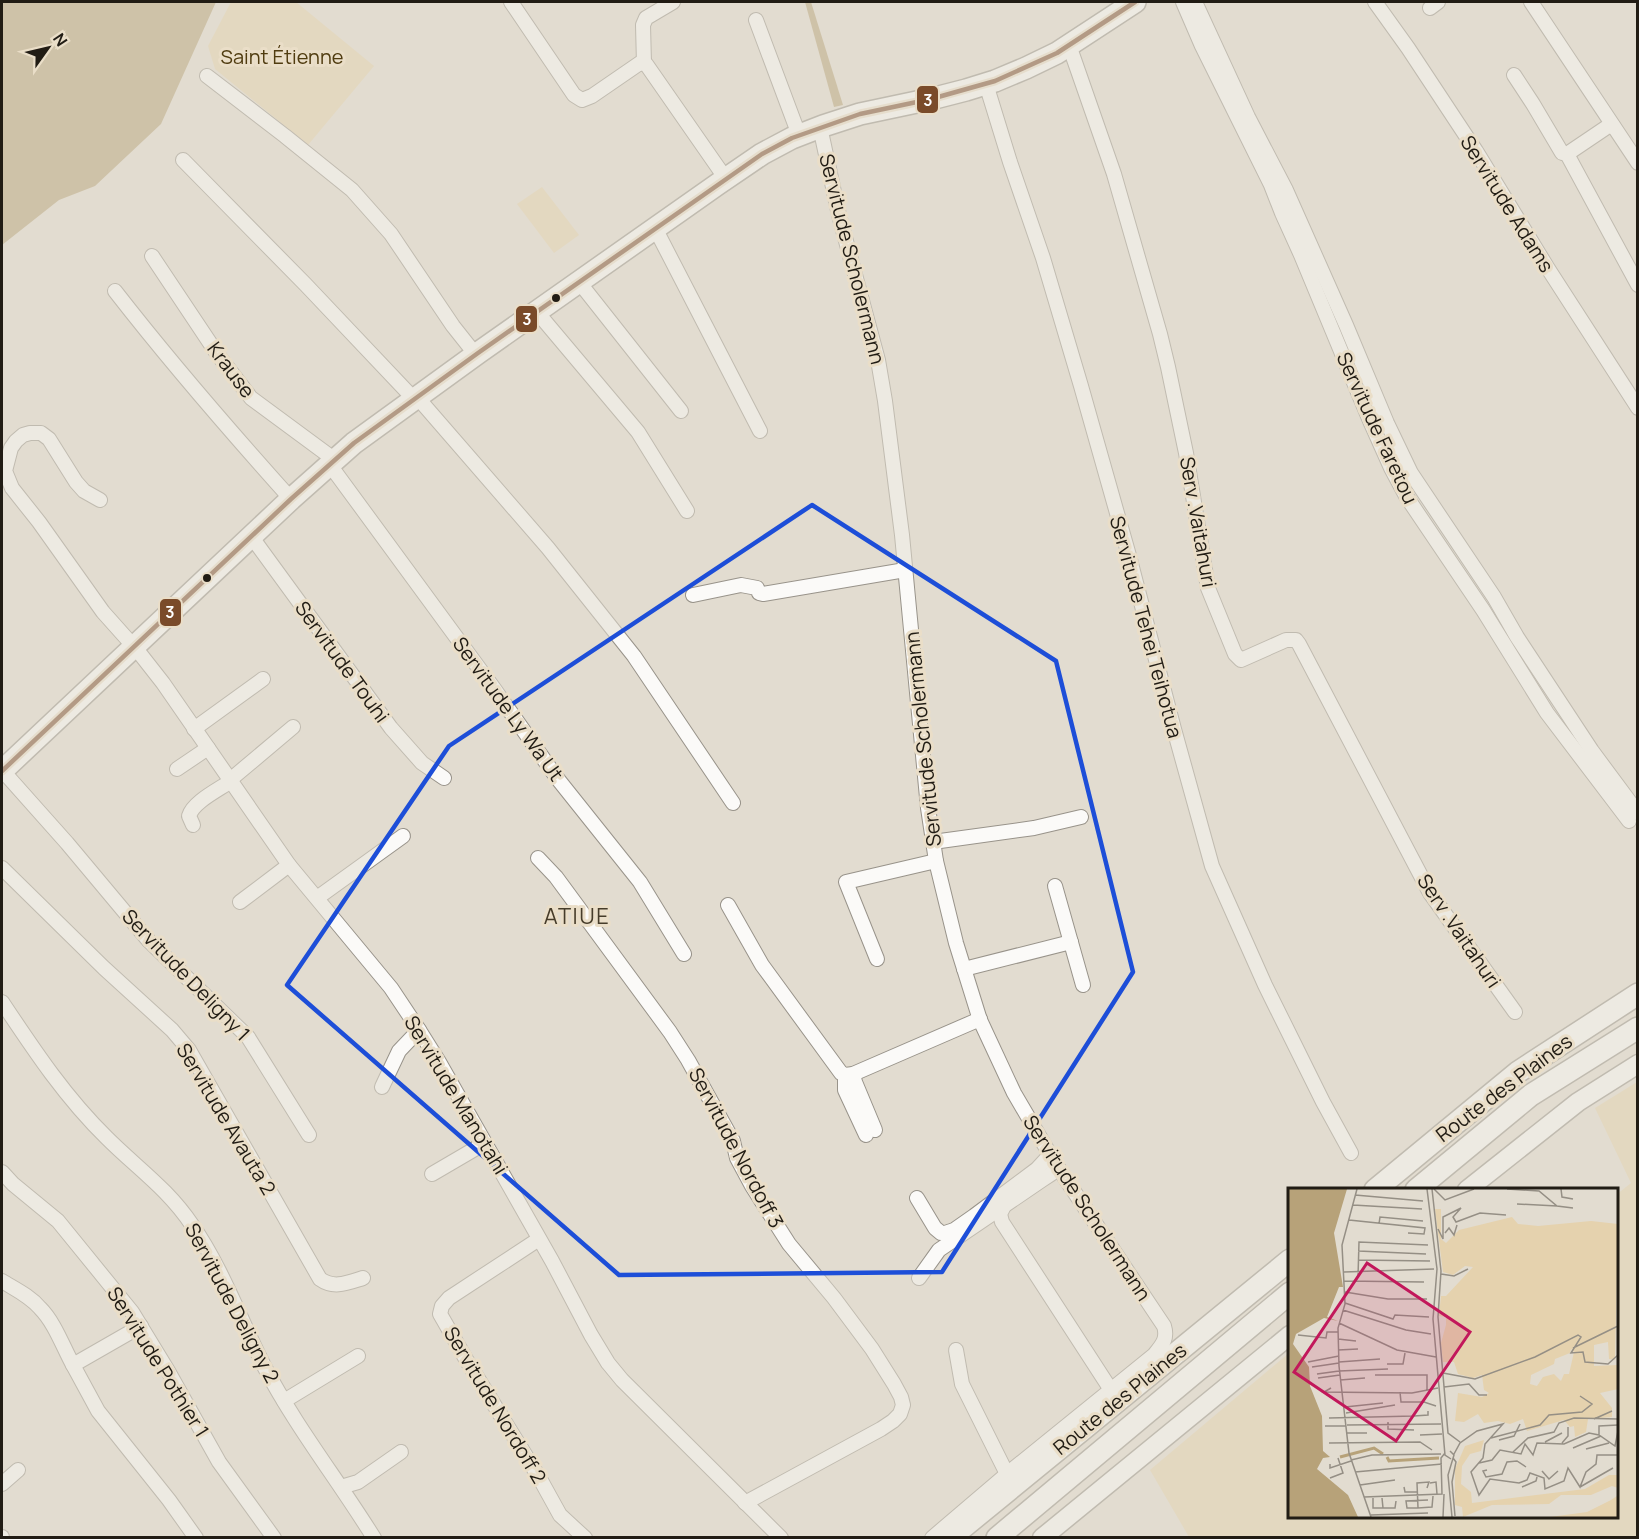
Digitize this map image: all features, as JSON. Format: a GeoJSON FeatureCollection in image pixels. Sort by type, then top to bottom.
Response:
{"type":"FeatureCollection","features":[{"type":"Feature","properties":{"kind":"main road"},"geometry":{"type":"LineString","coordinates":[[2,770],[251,536],[354,443],[726,178],[762,154],[820,127],[860,114],[931,99],[986,84],[1026,68],[1068,45],[1135,2]]}},
{"type":"Feature","properties":{"kind":"main road","name":"Route des Plaines"},"geometry":{"type":"LineString","coordinates":[[1377,1188],[1518,1072],[1638,994]]}},
{"type":"Feature","properties":{"kind":"main road","name":"Route des Plaines"},"geometry":{"type":"LineString","coordinates":[[1418,1188],[1531,1095],[1638,1028]]}},
{"type":"Feature","properties":{"kind":"main road"},"geometry":{"type":"LineString","coordinates":[[1470,1188],[1578,1102],[1638,1064]]}},
{"type":"Feature","properties":{"kind":"main road","name":"Route des Plaines"},"geometry":{"type":"LineString","coordinates":[[951,1538],[1288,1262]]}},
{"type":"Feature","properties":{"kind":"main road","name":"Route des Plaines"},"geometry":{"type":"LineString","coordinates":[[997,1538],[1288,1295]]}},
{"type":"Feature","properties":{"kind":"main road"},"geometry":{"type":"LineString","coordinates":[[1042,1538],[1288,1337]]}},
{"type":"Feature","properties":{"kind":"street"},"geometry":{"type":"LineString","coordinates":[[511,2],[574,95],[582,100],[592,96],[640,63],[644,64]]}},
{"type":"Feature","properties":{"kind":"street"},"geometry":{"type":"LineString","coordinates":[[673,2],[646,18],[643,25],[644,64],[726,178]]}},
{"type":"Feature","properties":{"kind":"street","name":"Servitude Faretou"},"geometry":{"type":"LineString","coordinates":[[1183,2],[1202,46],[1271,185],[1370,421],[1406,496],[1483,610],[1547,713],[1633,817]]}},
{"type":"Feature","properties":{"kind":"street","name":"Servitude Faretou"},"geometry":{"type":"LineString","coordinates":[[1195,2],[1248,117],[1286,190],[1406,465],[1494,597],[1517,637],[1633,817]]}},
{"type":"Feature","properties":{"kind":"street","name":"Servitude Adams"},"geometry":{"type":"LineString","coordinates":[[1375,2],[1476,151],[1546,267],[1638,408]]}},
{"type":"Feature","properties":{"kind":"street"},"geometry":{"type":"LineString","coordinates":[[1531,2],[1638,163]]}},
{"type":"Feature","properties":{"kind":"street"},"geometry":{"type":"LineString","coordinates":[[756,20],[799,135]]}},
{"type":"Feature","properties":{"kind":"street","name":"Serv .Vaitahuri"},"geometry":{"type":"LineString","coordinates":[[1068,45],[1114,174],[1160,334],[1186,453],[1208,588],[1235,654],[1241,660],[1286,640],[1296,640],[1430,893],[1515,1012]]}},
{"type":"Feature","properties":{"kind":"street"},"geometry":{"type":"LineString","coordinates":[[1514,75],[1559,149],[1562,153],[1567,154],[1638,285]]}},
{"type":"Feature","properties":{"kind":"street"},"geometry":{"type":"LineString","coordinates":[[207,76],[352,190],[391,234],[476,355]]}},
{"type":"Feature","properties":{"kind":"street","name":"Servitude Tehei Teihotua"},"geometry":{"type":"LineString","coordinates":[[986,84],[1043,258],[1081,386],[1212,866],[1265,985],[1351,1153]]}},
{"type":"Feature","properties":{"kind":"street"},"geometry":{"type":"LineString","coordinates":[[1567,154],[1607,127],[1613,126]]}},
{"type":"Feature","properties":{"kind":"street","name":"Servitude Scholermann"},"geometry":{"type":"LineString","coordinates":[[820,127],[839,215],[878,360],[889,426],[933,842],[949,918],[980,1018],[1014,1093],[1054,1160],[1164,1326],[1166,1333],[1166,1339],[1154,1355],[1111,1390]]}},
{"type":"Feature","properties":{"kind":"street"},"geometry":{"type":"LineString","coordinates":[[183,160],[417,397]]}},
{"type":"Feature","properties":{"kind":"street"},"geometry":{"type":"LineString","coordinates":[[655,228],[760,431]]}},
{"type":"Feature","properties":{"kind":"street"},"geometry":{"type":"LineString","coordinates":[[264,231],[388,362],[548,548],[634,656],[732,803]]}},
{"type":"Feature","properties":{"kind":"street","name":"Krause"},"geometry":{"type":"LineString","coordinates":[[152,256],[218,355],[251,398],[332,462]]}},
{"type":"Feature","properties":{"kind":"street"},"geometry":{"type":"LineString","coordinates":[[579,282],[681,411]]}},
{"type":"Feature","properties":{"kind":"street"},"geometry":{"type":"LineString","coordinates":[[115,291],[212,410],[291,499]]}},
{"type":"Feature","properties":{"kind":"street"},"geometry":{"type":"LineString","coordinates":[[537,312],[638,432],[687,511]]}},
{"type":"Feature","properties":{"kind":"street","name":"Servitude Manotahi"},"geometry":{"type":"LineString","coordinates":[[100,500],[84,491],[49,439],[40,433],[23,435],[11,448],[5,471],[12,488],[103,612],[163,683],[286,861],[391,988],[419,1030],[608,1363],[622,1380],[781,1538]]}},
{"type":"Feature","properties":{"kind":"street","name":"Servitude Ly Wa Ut"},"geometry":{"type":"LineString","coordinates":[[332,462],[557,778],[640,882],[684,954]]}},
{"type":"Feature","properties":{"kind":"street","name":"Servitude Touhi"},"geometry":{"type":"LineString","coordinates":[[251,536],[390,728],[422,763],[444,778]]}},
{"type":"Feature","properties":{"kind":"street"},"geometry":{"type":"LineString","coordinates":[[693,595],[741,585],[757,588],[759,593],[763,594],[905,570]]}},
{"type":"Feature","properties":{"kind":"street"},"geometry":{"type":"LineString","coordinates":[[194,729],[263,679]]}},
{"type":"Feature","properties":{"kind":"street"},"geometry":{"type":"LineString","coordinates":[[194,825],[189,816],[190,811],[196,805],[230,781],[294,728]]}},
{"type":"Feature","properties":{"kind":"street"},"geometry":{"type":"LineString","coordinates":[[177,770],[208,748]]}},
{"type":"Feature","properties":{"kind":"street","name":"Servitude Deligny 1"},"geometry":{"type":"LineString","coordinates":[[2,770],[149,941],[248,1037],[309,1135]]}},
{"type":"Feature","properties":{"kind":"street"},"geometry":{"type":"LineString","coordinates":[[933,842],[1034,828],[1081,817]]}},
{"type":"Feature","properties":{"kind":"street"},"geometry":{"type":"LineString","coordinates":[[317,898],[403,836]]}},
{"type":"Feature","properties":{"kind":"street","name":"Servitude Nordoff 3"},"geometry":{"type":"LineString","coordinates":[[538,858],[556,877],[670,1032],[733,1142],[737,1158],[771,1217],[789,1244],[855,1325],[901,1397],[903,1406],[900,1414],[893,1421],[745,1503]]}},
{"type":"Feature","properties":{"kind":"street"},"geometry":{"type":"LineString","coordinates":[[247,884],[286,861]]}},
{"type":"Feature","properties":{"kind":"street"},"geometry":{"type":"LineString","coordinates":[[240,902],[286,861]]}},
{"type":"Feature","properties":{"kind":"street"},"geometry":{"type":"LineString","coordinates":[[877,959],[846,882],[936,861]]}},
{"type":"Feature","properties":{"kind":"street","name":"Servitude Avauta 2"},"geometry":{"type":"LineString","coordinates":[[2,868],[104,968],[172,1030],[189,1050],[320,1279],[326,1284],[337,1286],[363,1278]]}},
{"type":"Feature","properties":{"kind":"street"},"geometry":{"type":"LineString","coordinates":[[1055,886],[1083,985]]}},
{"type":"Feature","properties":{"kind":"street"},"geometry":{"type":"LineString","coordinates":[[728,905],[762,965],[841,1073],[849,1074],[980,1018]]}},
{"type":"Feature","properties":{"kind":"street"},"geometry":{"type":"LineString","coordinates":[[964,969],[1071,942]]}},
{"type":"Feature","properties":{"kind":"street","name":"Servitude Deligny 2"},"geometry":{"type":"LineString","coordinates":[[2,1002],[40,1061],[81,1111],[107,1139],[169,1194],[192,1224],[210,1254],[264,1366],[284,1401],[374,1538]]}},
{"type":"Feature","properties":{"kind":"street"},"geometry":{"type":"LineString","coordinates":[[382,1087],[399,1051],[419,1030]]}},
{"type":"Feature","properties":{"kind":"street"},"geometry":{"type":"LineString","coordinates":[[849,1074],[845,1090],[871,1132]]}},
{"type":"Feature","properties":{"kind":"street"},"geometry":{"type":"LineString","coordinates":[[432,1174],[484,1143]]}},
{"type":"Feature","properties":{"kind":"street"},"geometry":{"type":"LineString","coordinates":[[917,1198],[935,1228],[945,1233],[954,1230],[1037,1169],[1054,1160]]}},
{"type":"Feature","properties":{"kind":"street"},"geometry":{"type":"LineString","coordinates":[[919,1278],[939,1250],[1051,1174],[1054,1160]]}},
{"type":"Feature","properties":{"kind":"street","name":"Servitude Pothier 1"},"geometry":{"type":"LineString","coordinates":[[2,1172],[12,1184],[58,1221],[110,1284],[141,1326],[219,1462],[274,1538]]}},
{"type":"Feature","properties":{"kind":"street"},"geometry":{"type":"LineString","coordinates":[[932,1538],[1111,1390],[1002,1222],[1000,1214],[1003,1208]]}},
{"type":"Feature","properties":{"kind":"street","name":"Servitude Nordoff 2"},"geometry":{"type":"LineString","coordinates":[[539,1239],[449,1298],[442,1306],[440,1314],[560,1515],[585,1538]]}},
{"type":"Feature","properties":{"kind":"street"},"geometry":{"type":"LineString","coordinates":[[2,1281],[31,1299],[42,1309],[98,1411],[169,1500],[196,1538]]}},
{"type":"Feature","properties":{"kind":"street"},"geometry":{"type":"LineString","coordinates":[[73,1365],[141,1326]]}},
{"type":"Feature","properties":{"kind":"street"},"geometry":{"type":"LineString","coordinates":[[956,1350],[962,1384],[1007,1474]]}},
{"type":"Feature","properties":{"kind":"street"},"geometry":{"type":"LineString","coordinates":[[284,1401],[358,1356]]}},
{"type":"Feature","properties":{"kind":"street"},"geometry":{"type":"LineString","coordinates":[[341,1487],[358,1482],[401,1452]]}},
{"type":"Feature","properties":{"kind":"street"},"geometry":{"type":"LineString","coordinates":[[2,1484],[18,1470]]}},
{"type":"Feature","properties":{"kind":"highlighted area"},"geometry":{"type":"Polygon","coordinates":[[[812,505],[1056,661],[1133,972],[942,1272],[619,1275],[287,985],[449,746],[812,505]]]}},
{"type":"Feature","properties":{"kind":"green space","name":"Saint Étienne"},"geometry":{"type":"Polygon","coordinates":[[[231,2],[296,2],[374,66],[308,145],[215,69],[208,46],[231,2]]]}},
{"type":"Feature","properties":{"kind":"green space"},"geometry":{"type":"Polygon","coordinates":[[[542,187],[579,235],[554,253],[517,204],[542,187]]]}},
{"type":"Feature","properties":{"kind":"green space"},"geometry":{"type":"Polygon","coordinates":[[[1637,1082],[1637,1537],[1189,1537],[1150,1470],[1288,1354],[1288,1518],[1618,1518],[1618,1193],[1631,1183],[1595,1108],[1637,1082]]]}},
{"type":"Feature","properties":{"kind":"shaded area"},"geometry":{"type":"Polygon","coordinates":[[[2,2],[216,2],[161,124],[95,186],[59,200],[2,245],[2,2]]]}},
{"type":"Feature","properties":{"kind":"shaded area"},"geometry":{"type":"Polygon","coordinates":[[[805,2],[811,2],[843,105],[834,107],[805,2]]]}},
{"type":"Feature","properties":{"kind":"transit line","name":"3"},"geometry":{"type":"LineString","coordinates":[[2,771],[291,499],[354,443],[762,154],[792,138],[860,114],[931,99],[995,81],[1057,53],[1135,2]]}},
{"type":"Feature","properties":{"kind":"district","name":"ATIUE"},"geometry":{"type":"Point","coordinates":[577,916]}}]}
